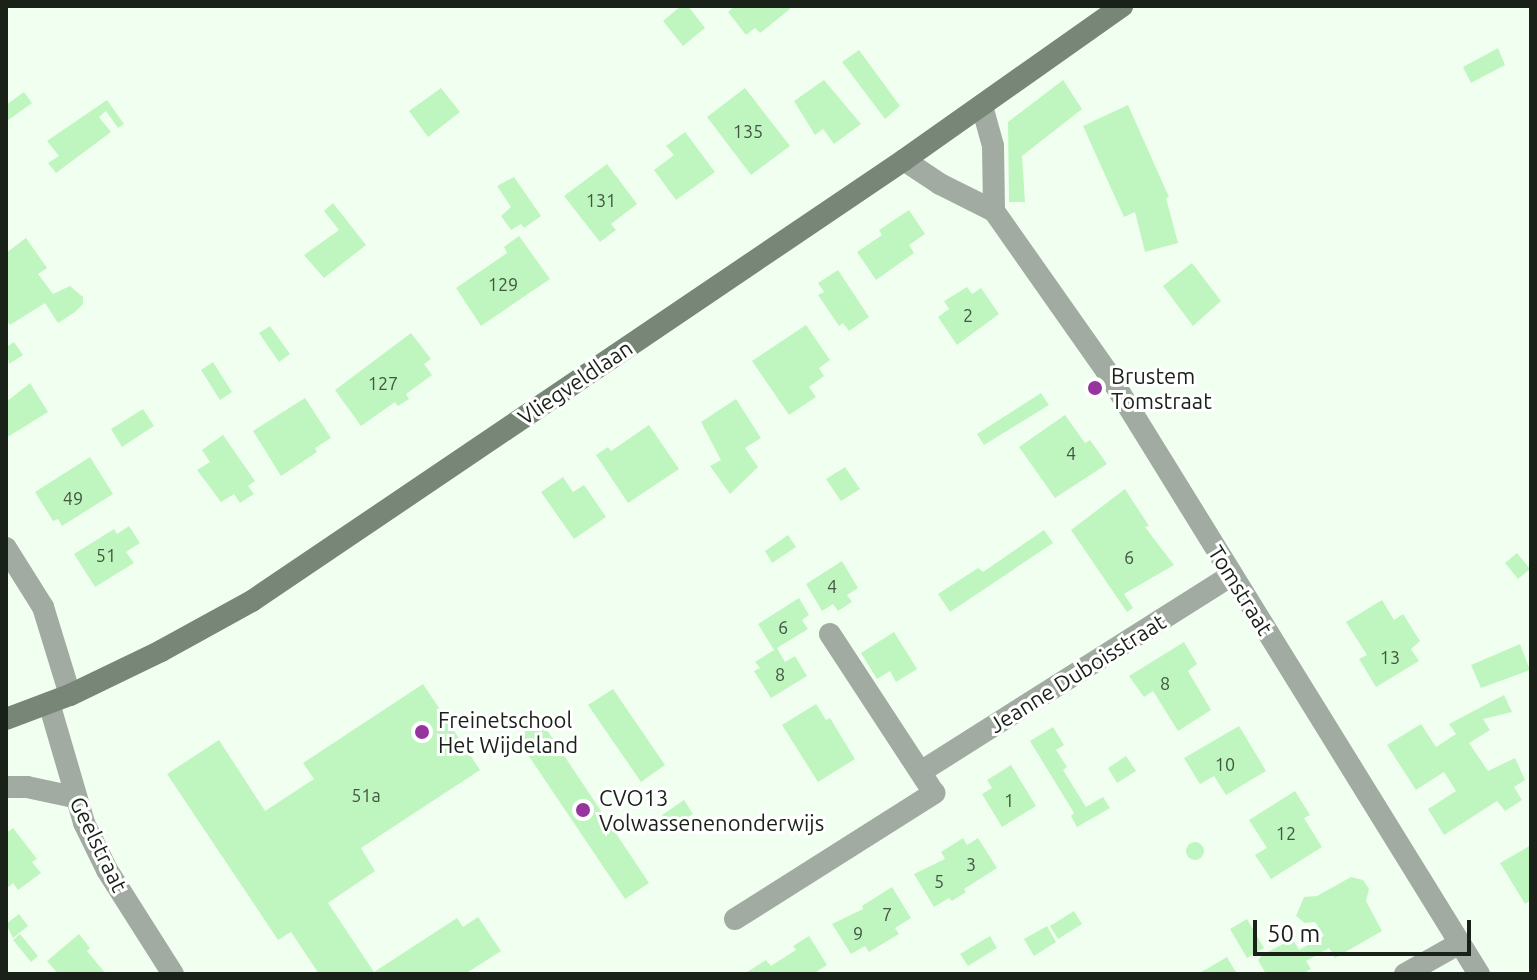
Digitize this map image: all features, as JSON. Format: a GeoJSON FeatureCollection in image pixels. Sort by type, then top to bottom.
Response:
{"type":"FeatureCollection","features":[{"type":"Feature","properties":{"kind":"main road","name":"Vliegveldlaan"},"geometry":{"type":"LineString","coordinates":[[6,719],[60,699],[161,651],[252,601],[904,160],[1122,6]]}},
{"type":"Feature","properties":{"kind":"street"},"geometry":{"type":"LineString","coordinates":[[982,106],[993,146],[994,211]]}},
{"type":"Feature","properties":{"kind":"street","name":"Tomstraat"},"geometry":{"type":"LineString","coordinates":[[904,160],[940,184],[994,211],[1107,372],[1479,974]]}},
{"type":"Feature","properties":{"kind":"street","name":"Geelstraat"},"geometry":{"type":"LineString","coordinates":[[6,548],[43,607],[74,797],[107,870],[173,974]]}},
{"type":"Feature","properties":{"kind":"street","name":"Jeanne Duboisstraat"},"geometry":{"type":"LineString","coordinates":[[922,771],[1232,575]]}},
{"type":"Feature","properties":{"kind":"street"},"geometry":{"type":"LineString","coordinates":[[735,919],[934,793],[830,634]]}},
{"type":"Feature","properties":{"kind":"street"},"geometry":{"type":"LineString","coordinates":[[6,787],[27,787],[74,797]]}},
{"type":"Feature","properties":{"kind":"street"},"geometry":{"type":"LineString","coordinates":[[1405,974],[1460,943]]}},
{"type":"Feature","properties":{"kind":"building"},"geometry":{"type":"Polygon","coordinates":[[[681,6],[688,6],[705,28],[683,46],[663,21],[681,6]]]}},
{"type":"Feature","properties":{"kind":"building"},"geometry":{"type":"Polygon","coordinates":[[[735,6],[788,6],[790,9],[760,33],[755,28],[746,35],[728,12],[735,6]]]}},
{"type":"Feature","properties":{"kind":"building"},"geometry":{"type":"Polygon","coordinates":[[[1498,48],[1505,65],[1471,83],[1463,67],[1498,48]]]}},
{"type":"Feature","properties":{"kind":"building"},"geometry":{"type":"Polygon","coordinates":[[[859,50],[900,106],[885,119],[842,62],[859,50]]]}},
{"type":"Feature","properties":{"kind":"building"},"geometry":{"type":"Polygon","coordinates":[[[824,80],[861,124],[834,144],[823,129],[815,135],[794,101],[824,80]]]}},
{"type":"Feature","properties":{"kind":"building"},"geometry":{"type":"Polygon","coordinates":[[[1063,80],[1082,109],[1022,156],[1025,202],[1009,202],[1008,122],[1063,80]]]}},
{"type":"Feature","properties":{"kind":"building"},"geometry":{"type":"Polygon","coordinates":[[[441,88],[460,112],[428,137],[409,111],[441,88]]]}},
{"type":"Feature","properties":{"kind":"building"},"geometry":{"type":"Polygon","coordinates":[[[745,88],[790,146],[751,175],[707,117],[745,88]]]}},
{"type":"Feature","properties":{"kind":"building"},"geometry":{"type":"Polygon","coordinates":[[[24,92],[32,103],[7,121],[6,105],[24,92]]]}},
{"type":"Feature","properties":{"kind":"building"},"geometry":{"type":"Polygon","coordinates":[[[107,100],[124,124],[118,128],[106,111],[99,117],[111,132],[56,173],[48,163],[59,156],[47,141],[107,100]]]}},
{"type":"Feature","properties":{"kind":"building"},"geometry":{"type":"Polygon","coordinates":[[[1128,105],[1169,197],[1166,198],[1178,243],[1145,252],[1135,212],[1124,217],[1083,126],[1128,105]]]}},
{"type":"Feature","properties":{"kind":"building"},"geometry":{"type":"Polygon","coordinates":[[[685,132],[715,172],[676,200],[654,170],[674,155],[666,146],[685,132]]]}},
{"type":"Feature","properties":{"kind":"building"},"geometry":{"type":"Polygon","coordinates":[[[607,164],[637,204],[611,224],[616,230],[600,242],[564,196],[607,164]]]}},
{"type":"Feature","properties":{"kind":"building"},"geometry":{"type":"Polygon","coordinates":[[[514,177],[541,216],[524,228],[521,224],[511,230],[501,216],[511,207],[497,186],[514,177]]]}},
{"type":"Feature","properties":{"kind":"building"},"geometry":{"type":"Polygon","coordinates":[[[333,203],[366,245],[324,278],[304,255],[339,230],[324,211],[333,203]]]}},
{"type":"Feature","properties":{"kind":"building"},"geometry":{"type":"Polygon","coordinates":[[[909,210],[925,234],[909,245],[914,253],[876,280],[857,252],[882,235],[879,230],[909,210]]]}},
{"type":"Feature","properties":{"kind":"building"},"geometry":{"type":"Polygon","coordinates":[[[519,236],[550,279],[481,326],[456,288],[507,253],[504,247],[519,236]]]}},
{"type":"Feature","properties":{"kind":"building"},"geometry":{"type":"Polygon","coordinates":[[[26,238],[47,268],[38,274],[53,294],[70,286],[83,297],[83,304],[58,323],[45,303],[10,325],[6,319],[6,253],[26,238]]]}},
{"type":"Feature","properties":{"kind":"building"},"geometry":{"type":"Polygon","coordinates":[[[1192,263],[1221,301],[1193,326],[1163,286],[1192,263]]]}},
{"type":"Feature","properties":{"kind":"building"},"geometry":{"type":"Polygon","coordinates":[[[838,270],[869,317],[849,331],[843,323],[839,326],[818,295],[824,292],[818,283],[838,270]]]}},
{"type":"Feature","properties":{"kind":"building"},"geometry":{"type":"Polygon","coordinates":[[[967,287],[972,294],[981,288],[999,314],[957,345],[938,317],[949,309],[944,301],[967,287]]]}},
{"type":"Feature","properties":{"kind":"building"},"geometry":{"type":"Polygon","coordinates":[[[806,325],[830,360],[819,368],[824,376],[809,387],[816,397],[789,415],[752,361],[806,325]]]}},
{"type":"Feature","properties":{"kind":"building"},"geometry":{"type":"Polygon","coordinates":[[[270,326],[290,354],[279,362],[259,333],[270,326]]]}},
{"type":"Feature","properties":{"kind":"building"},"geometry":{"type":"Polygon","coordinates":[[[411,333],[431,359],[424,364],[432,375],[406,394],[409,399],[398,406],[395,402],[361,426],[335,390],[411,333]]]}},
{"type":"Feature","properties":{"kind":"building"},"geometry":{"type":"Polygon","coordinates":[[[14,342],[23,355],[9,364],[6,347],[14,342]]]}},
{"type":"Feature","properties":{"kind":"building"},"geometry":{"type":"Polygon","coordinates":[[[213,362],[232,392],[220,400],[201,370],[213,362]]]}},
{"type":"Feature","properties":{"kind":"building"},"geometry":{"type":"Polygon","coordinates":[[[30,383],[48,412],[6,438],[6,402],[30,383]]]}},
{"type":"Feature","properties":{"kind":"building"},"geometry":{"type":"Polygon","coordinates":[[[1041,393],[1049,405],[984,445],[977,434],[1041,393]]]}},
{"type":"Feature","properties":{"kind":"building"},"geometry":{"type":"Polygon","coordinates":[[[305,398],[331,438],[315,448],[317,452],[281,476],[253,431],[305,398]]]}},
{"type":"Feature","properties":{"kind":"building"},"geometry":{"type":"Polygon","coordinates":[[[736,399],[761,438],[745,448],[758,467],[730,494],[710,466],[721,460],[701,422],[736,399]]]}},
{"type":"Feature","properties":{"kind":"building"},"geometry":{"type":"Polygon","coordinates":[[[143,409],[154,426],[122,447],[111,429],[143,409]]]}},
{"type":"Feature","properties":{"kind":"building"},"geometry":{"type":"Polygon","coordinates":[[[1065,415],[1085,443],[1090,440],[1107,464],[1055,498],[1019,447],[1065,415]]]}},
{"type":"Feature","properties":{"kind":"building"},"geometry":{"type":"Polygon","coordinates":[[[649,425],[679,469],[628,503],[596,455],[608,447],[611,451],[649,425]]]}},
{"type":"Feature","properties":{"kind":"building"},"geometry":{"type":"Polygon","coordinates":[[[223,435],[255,481],[248,486],[254,494],[240,503],[234,494],[221,502],[197,470],[210,462],[202,450],[223,435]]]}},
{"type":"Feature","properties":{"kind":"building"},"geometry":{"type":"Polygon","coordinates":[[[90,457],[113,494],[62,526],[58,519],[53,521],[35,492],[90,457]]]}},
{"type":"Feature","properties":{"kind":"building"},"geometry":{"type":"Polygon","coordinates":[[[845,467],[860,489],[841,501],[826,479],[845,467]]]}},
{"type":"Feature","properties":{"kind":"building"},"geometry":{"type":"Polygon","coordinates":[[[563,477],[573,492],[584,485],[606,517],[574,539],[541,492],[563,477]]]}},
{"type":"Feature","properties":{"kind":"building"},"geometry":{"type":"Polygon","coordinates":[[[1125,489],[1149,526],[1145,527],[1174,565],[1124,594],[1133,608],[1127,612],[1071,530],[1125,489]]]}},
{"type":"Feature","properties":{"kind":"building"},"geometry":{"type":"Polygon","coordinates":[[[129,526],[140,543],[126,552],[134,563],[95,587],[74,554],[114,529],[117,534],[129,526]]]}},
{"type":"Feature","properties":{"kind":"building"},"geometry":{"type":"Polygon","coordinates":[[[1044,530],[1053,543],[950,612],[938,594],[978,568],[983,572],[1044,530]]]}},
{"type":"Feature","properties":{"kind":"building"},"geometry":{"type":"Polygon","coordinates":[[[788,535],[796,547],[772,563],[765,551],[788,535]]]}},
{"type":"Feature","properties":{"kind":"building"},"geometry":{"type":"Polygon","coordinates":[[[1517,553],[1530,569],[1518,579],[1505,563],[1517,553]]]}},
{"type":"Feature","properties":{"kind":"building"},"geometry":{"type":"Polygon","coordinates":[[[842,561],[858,588],[847,595],[852,602],[838,611],[833,604],[822,611],[806,584],[842,561]]]}},
{"type":"Feature","properties":{"kind":"building"},"geometry":{"type":"Polygon","coordinates":[[[799,598],[809,615],[802,620],[808,629],[777,648],[785,662],[795,656],[807,676],[771,698],[754,671],[760,668],[755,662],[774,650],[758,624],[799,598]]]}},
{"type":"Feature","properties":{"kind":"building"},"geometry":{"type":"Polygon","coordinates":[[[1382,600],[1394,620],[1403,614],[1420,641],[1411,649],[1419,661],[1376,687],[1359,659],[1367,655],[1346,622],[1382,600]]]}},
{"type":"Feature","properties":{"kind":"building"},"geometry":{"type":"Polygon","coordinates":[[[894,632],[917,669],[896,682],[890,671],[877,679],[861,653],[894,632]]]}},
{"type":"Feature","properties":{"kind":"building"},"geometry":{"type":"Polygon","coordinates":[[[1184,642],[1197,664],[1188,671],[1211,710],[1178,731],[1153,691],[1144,697],[1129,676],[1184,642]]]}},
{"type":"Feature","properties":{"kind":"building"},"geometry":{"type":"Polygon","coordinates":[[[1520,644],[1530,670],[1481,688],[1471,665],[1520,644]]]}},
{"type":"Feature","properties":{"kind":"building"},"geometry":{"type":"Polygon","coordinates":[[[423,684],[480,770],[361,848],[375,871],[328,903],[374,972],[457,918],[463,927],[478,917],[501,951],[465,974],[319,974],[291,932],[278,940],[167,774],[219,740],[265,811],[314,779],[303,763],[423,684]]]}},
{"type":"Feature","properties":{"kind":"building"},"geometry":{"type":"Polygon","coordinates":[[[613,689],[665,765],[641,782],[588,705],[613,689]]]}},
{"type":"Feature","properties":{"kind":"building"},"geometry":{"type":"Polygon","coordinates":[[[1504,695],[1512,712],[1483,719],[1490,730],[1469,743],[1488,771],[1515,758],[1525,780],[1514,787],[1522,800],[1505,811],[1497,801],[1444,835],[1428,809],[1456,791],[1444,772],[1416,790],[1387,745],[1421,724],[1436,747],[1456,734],[1449,724],[1504,695]]]}},
{"type":"Feature","properties":{"kind":"building"},"geometry":{"type":"Polygon","coordinates":[[[816,704],[826,720],[830,718],[855,759],[818,782],[782,725],[816,704]]]}},
{"type":"Feature","properties":{"kind":"building","name":"CVO13 Volwassenenonderwijs"},"geometry":{"type":"Polygon","coordinates":[[[541,721],[649,883],[625,899],[516,737],[541,721]]]}},
{"type":"Feature","properties":{"kind":"building"},"geometry":{"type":"Polygon","coordinates":[[[1239,726],[1266,771],[1226,795],[1214,776],[1200,784],[1184,758],[1239,726]]]}},
{"type":"Feature","properties":{"kind":"building"},"geometry":{"type":"Polygon","coordinates":[[[1053,727],[1064,745],[1056,750],[1067,767],[1063,770],[1086,807],[1103,797],[1110,808],[1077,827],[1071,816],[1074,813],[1030,741],[1053,727]]]}},
{"type":"Feature","properties":{"kind":"building"},"geometry":{"type":"Polygon","coordinates":[[[1126,756],[1136,771],[1117,783],[1108,768],[1126,756]]]}},
{"type":"Feature","properties":{"kind":"building"},"geometry":{"type":"Polygon","coordinates":[[[1011,765],[1036,806],[1002,827],[982,794],[992,788],[987,780],[1011,765]]]}},
{"type":"Feature","properties":{"kind":"building"},"geometry":{"type":"Polygon","coordinates":[[[1295,791],[1310,815],[1304,818],[1322,847],[1271,879],[1255,855],[1267,848],[1249,820],[1295,791]]]}},
{"type":"Feature","properties":{"kind":"building"},"geometry":{"type":"Polygon","coordinates":[[[684,800],[693,814],[671,828],[662,815],[684,800]]]}},
{"type":"Feature","properties":{"kind":"building"},"geometry":{"type":"Polygon","coordinates":[[[13,828],[37,859],[32,862],[41,873],[18,890],[13,883],[9,887],[6,883],[6,833],[13,828]]]}},
{"type":"Feature","properties":{"kind":"building"},"geometry":{"type":"Polygon","coordinates":[[[963,838],[967,845],[978,838],[997,868],[964,889],[966,892],[952,901],[949,898],[934,907],[914,874],[945,859],[941,852],[963,838]]]}},
{"type":"Feature","properties":{"kind":"building"},"geometry":{"type":"Polygon","coordinates":[[[1195,842],[1204,851],[1195,860],[1186,851],[1195,842]]]}},
{"type":"Feature","properties":{"kind":"building"},"geometry":{"type":"Polygon","coordinates":[[[1531,845],[1531,900],[1525,904],[1500,863],[1531,845]]]}},
{"type":"Feature","properties":{"kind":"building"},"geometry":{"type":"Polygon","coordinates":[[[1351,877],[1363,880],[1369,889],[1366,901],[1382,931],[1335,958],[1329,948],[1306,961],[1311,969],[1302,974],[1266,974],[1258,960],[1262,955],[1293,939],[1299,950],[1324,936],[1315,922],[1305,923],[1296,916],[1304,897],[1317,896],[1351,877]]]}},
{"type":"Feature","properties":{"kind":"building"},"geometry":{"type":"Polygon","coordinates":[[[892,887],[911,918],[895,928],[899,934],[869,952],[865,946],[851,954],[832,924],[863,909],[862,906],[892,887]]]}},
{"type":"Feature","properties":{"kind":"building"},"geometry":{"type":"Polygon","coordinates":[[[1074,911],[1082,924],[1058,939],[1050,926],[1074,911]]]}},
{"type":"Feature","properties":{"kind":"building"},"geometry":{"type":"Polygon","coordinates":[[[19,914],[28,926],[13,938],[6,924],[19,914]]]}},
{"type":"Feature","properties":{"kind":"building"},"geometry":{"type":"Polygon","coordinates":[[[1247,919],[1264,948],[1247,958],[1230,929],[1247,919]]]}},
{"type":"Feature","properties":{"kind":"building"},"geometry":{"type":"Polygon","coordinates":[[[1047,926],[1056,942],[1034,956],[1024,939],[1047,926]]]}},
{"type":"Feature","properties":{"kind":"building"},"geometry":{"type":"Polygon","coordinates":[[[20,934],[38,956],[31,962],[13,940],[20,934]]]}},
{"type":"Feature","properties":{"kind":"building"},"geometry":{"type":"Polygon","coordinates":[[[79,934],[90,948],[87,951],[106,974],[58,974],[47,961],[79,934]]]}},
{"type":"Feature","properties":{"kind":"building"},"geometry":{"type":"Polygon","coordinates":[[[809,936],[827,965],[813,974],[744,974],[766,960],[771,966],[796,950],[793,946],[809,936]]]}},
{"type":"Feature","properties":{"kind":"building"},"geometry":{"type":"Polygon","coordinates":[[[990,936],[997,948],[968,966],[960,954],[990,936]]]}},
{"type":"Feature","properties":{"kind":"building"},"geometry":{"type":"Polygon","coordinates":[[[1227,957],[1237,974],[1198,974],[1227,957]]]}},
{"type":"Feature","properties":{"kind":"place","name":"Brustem Tomstraat"},"geometry":{"type":"Point","coordinates":[1095,388]}},
{"type":"Feature","properties":{"kind":"place","name":"Freinetschool Het Wijdeland"},"geometry":{"type":"Point","coordinates":[422,732]}},
{"type":"Feature","properties":{"kind":"place","name":"CVO13 Volwassenenonderwijs"},"geometry":{"type":"Point","coordinates":[583,810]}}]}
